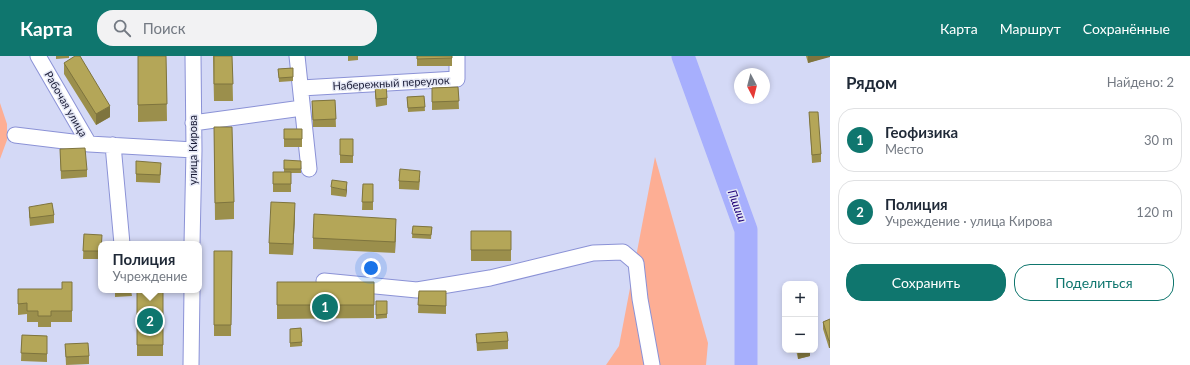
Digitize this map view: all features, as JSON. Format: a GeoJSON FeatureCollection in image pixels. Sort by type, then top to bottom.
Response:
{"type":"FeatureCollection","features":[{"type":"Feature","properties":{"kind":"street","name":"Рабочая улица"},"geometry":{"type":"LineString","coordinates":[[38,56],[89,144],[194,150]]}},
{"type":"Feature","properties":{"kind":"street","name":"улица Кирова"},"geometry":{"type":"LineString","coordinates":[[192,241],[194,150],[193,56]]}},
{"type":"Feature","properties":{"kind":"street"},"geometry":{"type":"LineString","coordinates":[[297,56],[309,169]]}},
{"type":"Feature","properties":{"kind":"street","name":"Набережный переулок"},"geometry":{"type":"LineString","coordinates":[[301,88],[457,79],[457,56]]}},
{"type":"Feature","properties":{"kind":"street"},"geometry":{"type":"LineString","coordinates":[[193,123],[302,108]]}},
{"type":"Feature","properties":{"kind":"street"},"geometry":{"type":"LineString","coordinates":[[15,135],[89,144]]}},
{"type":"Feature","properties":{"kind":"street"},"geometry":{"type":"LineString","coordinates":[[113,145],[122,241]]}},
{"type":"Feature","properties":{"kind":"street"},"geometry":{"type":"LineString","coordinates":[[324,281],[417,290],[490,278],[593,252],[623,252],[636,263],[640,299],[652,365]]}},
{"type":"Feature","properties":{"kind":"street"},"geometry":{"type":"LineString","coordinates":[[191,365],[192,293]]}},
{"type":"Feature","properties":{"kind":"shaded area"},"geometry":{"type":"Polygon","coordinates":[[[0,103],[7,124],[7,140],[0,159],[0,103]]]}},
{"type":"Feature","properties":{"kind":"shaded area"},"geometry":{"type":"Polygon","coordinates":[[[655,157],[708,343],[706,365],[606,365],[619,346],[655,157]]]}},
{"type":"Feature","properties":{"kind":"building"},"geometry":{"type":"Polygon","coordinates":[[[75,56],[80,56],[110,106],[96,114],[64,63],[75,56]]]}},
{"type":"Feature","properties":{"kind":"building"},"geometry":{"type":"Polygon","coordinates":[[[138,56],[166,56],[167,104],[138,105],[138,56]]]}},
{"type":"Feature","properties":{"kind":"building"},"geometry":{"type":"Polygon","coordinates":[[[214,56],[232,56],[233,84],[214,84],[214,56]]]}},
{"type":"Feature","properties":{"kind":"building"},"geometry":{"type":"Polygon","coordinates":[[[417,56],[452,56],[452,58],[417,59],[417,56]]]}},
{"type":"Feature","properties":{"kind":"building"},"geometry":{"type":"Polygon","coordinates":[[[293,68],[293,77],[279,78],[278,69],[293,68]]]}},
{"type":"Feature","properties":{"kind":"building"},"geometry":{"type":"Polygon","coordinates":[[[386,84],[387,98],[376,99],[375,86],[386,84]]]}},
{"type":"Feature","properties":{"kind":"building"},"geometry":{"type":"Polygon","coordinates":[[[458,87],[459,101],[432,102],[432,88],[458,87]]]}},
{"type":"Feature","properties":{"kind":"building"},"geometry":{"type":"Polygon","coordinates":[[[424,96],[425,107],[408,108],[407,97],[424,96]]]}},
{"type":"Feature","properties":{"kind":"building"},"geometry":{"type":"Polygon","coordinates":[[[335,100],[336,119],[313,120],[312,101],[335,100]]]}},
{"type":"Feature","properties":{"kind":"building"},"geometry":{"type":"Polygon","coordinates":[[[809,112],[818,112],[821,154],[812,155],[809,112]]]}},
{"type":"Feature","properties":{"kind":"building"},"geometry":{"type":"Polygon","coordinates":[[[214,127],[232,127],[234,202],[215,203],[214,127]]]}},
{"type":"Feature","properties":{"kind":"building"},"geometry":{"type":"Polygon","coordinates":[[[284,129],[302,129],[302,139],[284,139],[284,129]]]}},
{"type":"Feature","properties":{"kind":"building"},"geometry":{"type":"Polygon","coordinates":[[[340,139],[353,139],[353,156],[340,155],[340,139]]]}},
{"type":"Feature","properties":{"kind":"building"},"geometry":{"type":"Polygon","coordinates":[[[85,148],[87,170],[61,171],[60,149],[85,148]]]}},
{"type":"Feature","properties":{"kind":"building"},"geometry":{"type":"Polygon","coordinates":[[[284,160],[301,161],[301,169],[284,169],[284,160]]]}},
{"type":"Feature","properties":{"kind":"building"},"geometry":{"type":"Polygon","coordinates":[[[136,161],[161,163],[160,175],[136,174],[136,161]]]}},
{"type":"Feature","properties":{"kind":"building"},"geometry":{"type":"Polygon","coordinates":[[[400,169],[420,171],[419,182],[399,181],[400,169]]]}},
{"type":"Feature","properties":{"kind":"building"},"geometry":{"type":"Polygon","coordinates":[[[273,172],[291,172],[291,184],[273,184],[273,172]]]}},
{"type":"Feature","properties":{"kind":"building"},"geometry":{"type":"Polygon","coordinates":[[[332,180],[347,182],[346,190],[331,187],[332,180]]]}},
{"type":"Feature","properties":{"kind":"building"},"geometry":{"type":"Polygon","coordinates":[[[363,184],[373,184],[373,202],[362,202],[363,184]]]}},
{"type":"Feature","properties":{"kind":"building"},"geometry":{"type":"Polygon","coordinates":[[[271,202],[295,203],[293,244],[269,243],[271,202]]]}},
{"type":"Feature","properties":{"kind":"building"},"geometry":{"type":"Polygon","coordinates":[[[52,203],[54,215],[30,218],[29,207],[52,203]]]}},
{"type":"Feature","properties":{"kind":"building"},"geometry":{"type":"Polygon","coordinates":[[[314,214],[396,219],[395,242],[313,238],[314,214]]]}},
{"type":"Feature","properties":{"kind":"building"},"geometry":{"type":"Polygon","coordinates":[[[413,226],[432,227],[431,235],[412,234],[413,226]]]}},
{"type":"Feature","properties":{"kind":"building"},"geometry":{"type":"Polygon","coordinates":[[[471,231],[511,231],[511,250],[471,250],[471,231]]]}},
{"type":"Feature","properties":{"kind":"building"},"geometry":{"type":"Polygon","coordinates":[[[84,234],[102,235],[102,241],[98,241],[98,251],[83,251],[84,234]]]}},
{"type":"Feature","properties":{"kind":"building"},"geometry":{"type":"Polygon","coordinates":[[[214,251],[232,251],[231,325],[214,325],[214,251]]]}},
{"type":"Feature","properties":{"kind":"building"},"geometry":{"type":"Polygon","coordinates":[[[62,282],[72,282],[72,311],[51,311],[51,316],[38,316],[38,311],[27,311],[27,303],[18,304],[18,289],[62,289],[62,282]]]}},
{"type":"Feature","properties":{"kind":"building"},"geometry":{"type":"Polygon","coordinates":[[[277,282],[374,282],[374,305],[277,305],[277,282]]]}},
{"type":"Feature","properties":{"kind":"building"},"geometry":{"type":"Polygon","coordinates":[[[419,291],[446,291],[446,306],[418,305],[419,291]]]}},
{"type":"Feature","properties":{"kind":"building"},"geometry":{"type":"Polygon","coordinates":[[[137,293],[163,293],[163,345],[137,345],[137,293]]]}},
{"type":"Feature","properties":{"kind":"building"},"geometry":{"type":"Polygon","coordinates":[[[376,301],[387,301],[387,314],[376,315],[376,301]]]}},
{"type":"Feature","properties":{"kind":"building"},"geometry":{"type":"Polygon","coordinates":[[[830,319],[830,340],[829,341],[823,322],[830,319]]]}},
{"type":"Feature","properties":{"kind":"building"},"geometry":{"type":"Polygon","coordinates":[[[301,328],[302,342],[290,343],[290,329],[301,328]]]}},
{"type":"Feature","properties":{"kind":"building"},"geometry":{"type":"Polygon","coordinates":[[[507,332],[508,341],[477,343],[476,334],[507,332]]]}},
{"type":"Feature","properties":{"kind":"building"},"geometry":{"type":"Polygon","coordinates":[[[22,335],[47,336],[47,354],[21,353],[22,335]]]}},
{"type":"Feature","properties":{"kind":"building"},"geometry":{"type":"Polygon","coordinates":[[[88,343],[89,356],[66,357],[65,344],[88,343]]]}},
{"type":"Feature","properties":{"kind":"waterway","name":"Пшиш"},"geometry":{"type":"LineString","coordinates":[[683,56],[746,230],[746,365]]}},
{"type":"Feature","properties":{"kind":"place","name":"Геофизика"},"geometry":{"type":"Point","coordinates":[325,307]}},
{"type":"Feature","properties":{"kind":"place","name":"Полиция"},"geometry":{"type":"Point","coordinates":[150,321]}}]}
